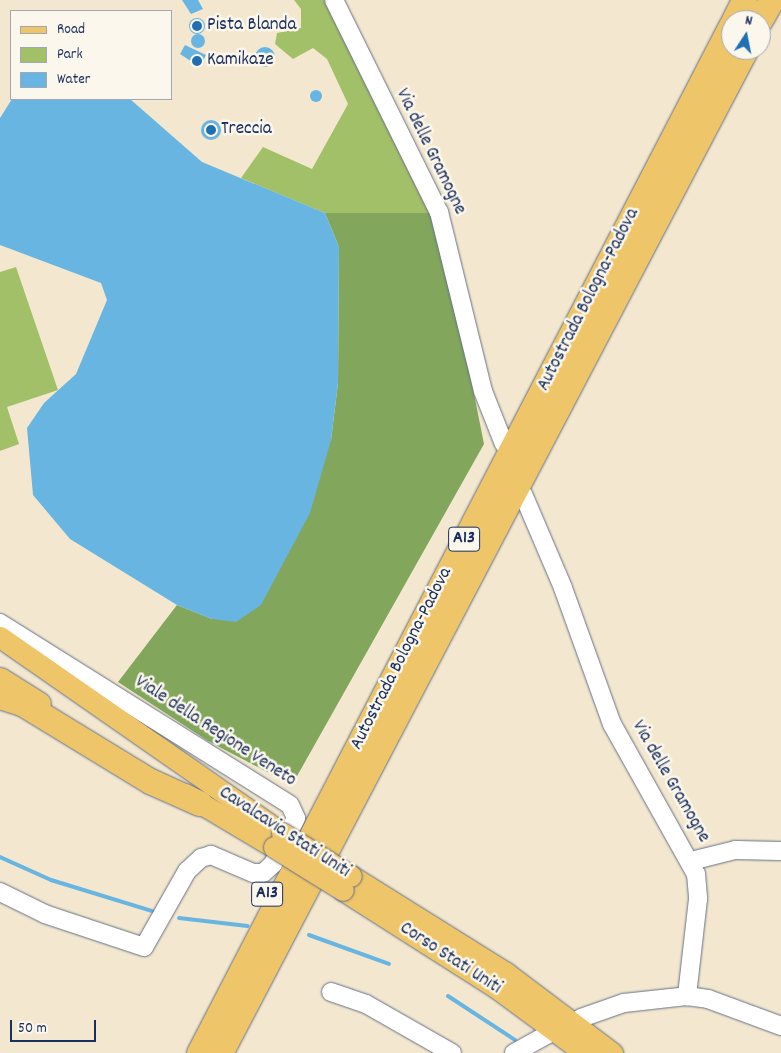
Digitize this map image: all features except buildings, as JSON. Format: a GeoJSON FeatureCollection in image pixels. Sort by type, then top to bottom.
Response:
{"type":"FeatureCollection","features":[{"type":"Feature","properties":{"kind":"highway","name":"Autostrada Bologna-Padova"},"geometry":{"type":"LineString","coordinates":[[199,1053],[721,45]]}},
{"type":"Feature","properties":{"kind":"highway","name":"Autostrada Bologna-Padova"},"geometry":{"type":"LineString","coordinates":[[220,1053],[740,60]]}},
{"type":"Feature","properties":{"kind":"highway"},"geometry":{"type":"LineString","coordinates":[[0,696],[22,703],[150,781],[199,803]]}},
{"type":"Feature","properties":{"kind":"highway","name":"A13"},"geometry":{"type":"LineString","coordinates":[[186,1053],[268,893],[359,741]]}},
{"type":"Feature","properties":{"kind":"main road","name":"Cavalcavia Stati Uniti"},"geometry":{"type":"LineString","coordinates":[[0,637],[248,812],[278,840]]}},
{"type":"Feature","properties":{"kind":"main road"},"geometry":{"type":"LineString","coordinates":[[0,652],[198,785],[248,812]]}},
{"type":"Feature","properties":{"kind":"main road","name":"Cavalcavia Stati Uniti"},"geometry":{"type":"LineString","coordinates":[[0,678],[199,803],[278,840],[347,883]]}},
{"type":"Feature","properties":{"kind":"main road","name":"Corso Stati Uniti"},"geometry":{"type":"LineString","coordinates":[[347,883],[564,1026]]}},
{"type":"Feature","properties":{"kind":"main road"},"geometry":{"type":"LineString","coordinates":[[564,1026],[585,1053]]}},
{"type":"Feature","properties":{"kind":"main road"},"geometry":{"type":"LineString","coordinates":[[564,1026],[612,1053]]}},
{"type":"Feature","properties":{"kind":"street","name":"Via delle Gramogne"},"geometry":{"type":"LineString","coordinates":[[334,0],[439,212],[483,391],[504,444]]}},
{"type":"Feature","properties":{"kind":"street","name":"Via delle Gramogne"},"geometry":{"type":"LineString","coordinates":[[523,494],[563,588],[612,724],[691,861],[698,898],[688,996]]}},
{"type":"Feature","properties":{"kind":"street","name":"Viale della Regione Veneto"},"geometry":{"type":"LineString","coordinates":[[0,623],[290,805],[296,818],[273,864],[263,873],[253,873],[211,855],[201,858],[188,871],[144,947],[45,914],[0,892]]}},
{"type":"Feature","properties":{"kind":"street"},"geometry":{"type":"LineString","coordinates":[[691,861],[735,850],[781,851]]}},
{"type":"Feature","properties":{"kind":"street"},"geometry":{"type":"LineString","coordinates":[[331,992],[366,1004],[452,1053]]}},
{"type":"Feature","properties":{"kind":"street"},"geometry":{"type":"LineString","coordinates":[[514,1053],[564,1026],[624,1003],[688,996],[708,999],[781,1026]]}},
{"type":"Feature","properties":{"kind":"green space"},"geometry":{"type":"Polygon","coordinates":[[[294,0],[330,0],[438,213],[325,213],[241,178],[263,147],[312,169],[348,104],[327,59],[313,48],[293,59],[275,44],[277,33],[301,28],[301,9],[294,0]]]}},
{"type":"Feature","properties":{"kind":"green space"},"geometry":{"type":"Polygon","coordinates":[[[325,213],[438,213],[484,444],[292,785],[208,741],[118,682],[177,605],[212,619],[331,440],[338,383],[339,247],[325,213]]]}},
{"type":"Feature","properties":{"kind":"green space"},"geometry":{"type":"Polygon","coordinates":[[[16,267],[58,390],[7,407],[19,444],[0,451],[0,272],[16,267]]]}},
{"type":"Feature","properties":{"kind":"water"},"geometry":{"type":"Polygon","coordinates":[[[182,0],[198,0],[203,9],[191,14],[182,0]]]}},
{"type":"Feature","properties":{"kind":"water","name":"Pista Blanda"},"geometry":{"type":"Polygon","coordinates":[[[194,18],[200,18],[205,23],[203,32],[194,34],[189,29],[189,23],[194,18]]]}},
{"type":"Feature","properties":{"kind":"water"},"geometry":{"type":"Polygon","coordinates":[[[198,34],[203,36],[205,41],[203,46],[198,48],[193,46],[191,41],[193,36],[198,34]]]}},
{"type":"Feature","properties":{"kind":"water","name":"Kamikaze"},"geometry":{"type":"Polygon","coordinates":[[[185,45],[206,55],[200,67],[180,54],[185,45]]]}},
{"type":"Feature","properties":{"kind":"water"},"geometry":{"type":"Polygon","coordinates":[[[265,47],[272,50],[275,57],[272,64],[265,67],[258,64],[255,57],[258,50],[265,47]]]}},
{"type":"Feature","properties":{"kind":"water"},"geometry":{"type":"Polygon","coordinates":[[[314,90],[318,90],[322,96],[318,102],[314,102],[310,98],[310,94],[314,90]]]}},
{"type":"Feature","properties":{"kind":"water"},"geometry":{"type":"Polygon","coordinates":[[[11,100],[131,100],[202,162],[325,213],[339,247],[338,383],[331,440],[310,513],[261,605],[236,622],[212,619],[177,605],[70,539],[33,495],[27,428],[44,403],[76,374],[107,300],[101,283],[0,245],[0,118],[11,100]]]}},
{"type":"Feature","properties":{"kind":"water","name":"Treccia"},"geometry":{"type":"Polygon","coordinates":[[[211,120],[218,123],[221,130],[218,137],[211,140],[204,137],[201,130],[204,123],[211,120]]]}},
{"type":"Feature","properties":{"kind":"waterway"},"geometry":{"type":"LineString","coordinates":[[0,857],[51,880],[158,913]]}},
{"type":"Feature","properties":{"kind":"waterway"},"geometry":{"type":"LineString","coordinates":[[179,918],[248,926]]}},
{"type":"Feature","properties":{"kind":"waterway"},"geometry":{"type":"LineString","coordinates":[[309,935],[389,964]]}},
{"type":"Feature","properties":{"kind":"waterway"},"geometry":{"type":"LineString","coordinates":[[448,996],[515,1040]]}},
{"type":"Feature","properties":{"kind":"place","name":"Pista Blanda"},"geometry":{"type":"Point","coordinates":[197,26]}},
{"type":"Feature","properties":{"kind":"place","name":"Kamikaze"},"geometry":{"type":"Point","coordinates":[197,61]}},
{"type":"Feature","properties":{"kind":"place","name":"Treccia"},"geometry":{"type":"Point","coordinates":[211,130]}}]}
